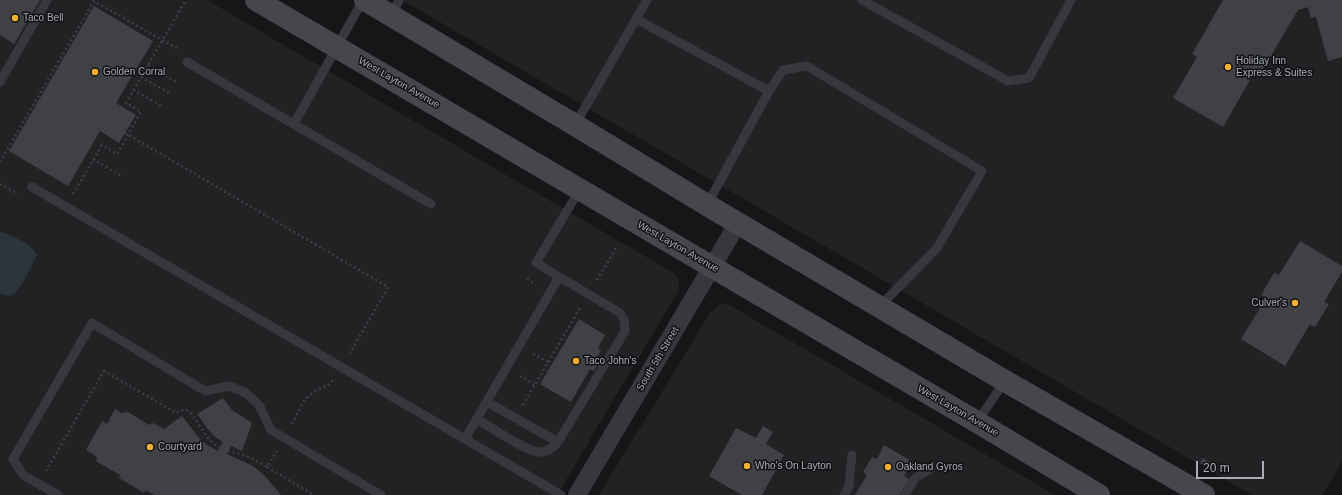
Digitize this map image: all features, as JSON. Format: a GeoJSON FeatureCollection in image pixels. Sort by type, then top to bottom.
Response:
{"type":"FeatureCollection","features":[{"type":"Feature","properties":{"kind":"main road","name":"West Layton Avenue"},"geometry":{"type":"LineString","coordinates":[[256,0],[1099,495]]}},
{"type":"Feature","properties":{"kind":"main road"},"geometry":{"type":"LineString","coordinates":[[364,0],[395,8],[575,125],[707,205],[1204,495]]}},
{"type":"Feature","properties":{"kind":"street","name":"South 5th Street"},"geometry":{"type":"LineString","coordinates":[[577,495],[738,223]]}},
{"type":"Feature","properties":{"kind":"lane"},"geometry":{"type":"LineString","coordinates":[[0,82],[47,0]]}},
{"type":"Feature","properties":{"kind":"lane"},"geometry":{"type":"LineString","coordinates":[[294,124],[364,0]]}},
{"type":"Feature","properties":{"kind":"lane"},"geometry":{"type":"LineString","coordinates":[[575,125],[647,0]]}},
{"type":"Feature","properties":{"kind":"lane"},"geometry":{"type":"LineString","coordinates":[[862,0],[1008,81],[1029,78],[1071,0]]}},
{"type":"Feature","properties":{"kind":"lane"},"geometry":{"type":"LineString","coordinates":[[636,19],[769,91]]}},
{"type":"Feature","properties":{"kind":"lane"},"geometry":{"type":"LineString","coordinates":[[187,62],[431,204]]}},
{"type":"Feature","properties":{"kind":"lane"},"geometry":{"type":"LineString","coordinates":[[707,205],[782,70],[807,66],[982,171],[938,248],[880,306]]}},
{"type":"Feature","properties":{"kind":"lane"},"geometry":{"type":"LineString","coordinates":[[32,187],[561,495]]}},
{"type":"Feature","properties":{"kind":"lane"},"geometry":{"type":"LineString","coordinates":[[477,419],[529,450],[540,452],[550,450],[558,442],[625,330],[624,320],[620,313],[536,263],[580,190]]}},
{"type":"Feature","properties":{"kind":"lane"},"geometry":{"type":"LineString","coordinates":[[465,439],[559,277]]}},
{"type":"Feature","properties":{"kind":"lane"},"geometry":{"type":"LineString","coordinates":[[58,495],[23,475],[13,459],[92,323],[205,390],[229,386],[246,393],[260,405],[271,430],[381,495]]}},
{"type":"Feature","properties":{"kind":"lane"},"geometry":{"type":"LineString","coordinates":[[977,422],[1005,380]]}},
{"type":"Feature","properties":{"kind":"lane"},"geometry":{"type":"LineString","coordinates":[[487,402],[558,442]]}},
{"type":"Feature","properties":{"kind":"lane"},"geometry":{"type":"LineString","coordinates":[[844,495],[849,486],[852,455]]}},
{"type":"Feature","properties":{"kind":"lane"},"geometry":{"type":"LineString","coordinates":[[905,495],[915,478],[930,469]]}},
{"type":"Feature","properties":{"kind":"path"},"geometry":{"type":"LineString","coordinates":[[65,206],[102,144],[117,154],[127,133],[141,112],[126,103],[186,0]]}},
{"type":"Feature","properties":{"kind":"path"},"geometry":{"type":"LineString","coordinates":[[0,162],[94,1],[179,50],[187,62]]}},
{"type":"Feature","properties":{"kind":"path"},"geometry":{"type":"LineString","coordinates":[[148,65],[176,82]]}},
{"type":"Feature","properties":{"kind":"path"},"geometry":{"type":"LineString","coordinates":[[141,77],[169,93]]}},
{"type":"Feature","properties":{"kind":"path"},"geometry":{"type":"LineString","coordinates":[[133,90],[162,106]]}},
{"type":"Feature","properties":{"kind":"path"},"geometry":{"type":"LineString","coordinates":[[127,133],[388,287],[348,355]]}},
{"type":"Feature","properties":{"kind":"path"},"geometry":{"type":"LineString","coordinates":[[93,159],[122,176]]}},
{"type":"Feature","properties":{"kind":"path"},"geometry":{"type":"LineString","coordinates":[[594,284],[616,248]]}},
{"type":"Feature","properties":{"kind":"path"},"geometry":{"type":"LineString","coordinates":[[527,279],[536,284]]}},
{"type":"Feature","properties":{"kind":"path"},"geometry":{"type":"LineString","coordinates":[[515,418],[580,308]]}},
{"type":"Feature","properties":{"kind":"path"},"geometry":{"type":"LineString","coordinates":[[38,484],[104,372],[176,413],[185,409],[190,412],[202,431],[220,448],[250,458],[268,467],[314,495]]}},
{"type":"Feature","properties":{"kind":"path"},"geometry":{"type":"LineString","coordinates":[[268,467],[307,398],[312,392],[328,386],[334,378]]}},
{"type":"Feature","properties":{"kind":"shaded area"},"geometry":{"type":"Polygon","coordinates":[[[0,0],[207,0],[672,272],[677,277],[679,283],[678,292],[557,495],[0,495],[0,0]]]}},
{"type":"Feature","properties":{"kind":"shaded area"},"geometry":{"type":"Polygon","coordinates":[[[402,0],[1342,0],[1342,462],[1322,495],[1252,495],[402,0]]]}},
{"type":"Feature","properties":{"kind":"shaded area"},"geometry":{"type":"Polygon","coordinates":[[[0,231],[25,243],[34,250],[37,255],[19,288],[15,293],[9,296],[0,293],[0,231]]]}},
{"type":"Feature","properties":{"kind":"shaded area"},"geometry":{"type":"Polygon","coordinates":[[[720,304],[731,306],[1055,495],[599,495],[710,313],[720,304]]]}},
{"type":"Feature","properties":{"kind":"building","name":"Taco Bell"},"geometry":{"type":"Polygon","coordinates":[[[0,0],[40,0],[14,44],[0,35],[0,0]]]}},
{"type":"Feature","properties":{"kind":"building","name":"Holiday Inn Express & Suites"},"geometry":{"type":"Polygon","coordinates":[[[1223,0],[1342,0],[1342,57],[1328,61],[1316,17],[1311,18],[1308,7],[1298,10],[1259,76],[1254,73],[1223,127],[1173,98],[1197,57],[1192,54],[1223,0]]]}},
{"type":"Feature","properties":{"kind":"building","name":"Golden Corral"},"geometry":{"type":"Polygon","coordinates":[[[94,6],[153,41],[116,103],[136,115],[119,143],[100,131],[68,186],[9,151],[94,6]]]}},
{"type":"Feature","properties":{"kind":"building","name":"Culver's"},"geometry":{"type":"Polygon","coordinates":[[[1300,241],[1342,266],[1342,272],[1324,302],[1329,304],[1315,327],[1310,324],[1285,366],[1241,339],[1266,298],[1261,295],[1274,273],[1279,275],[1300,241]]]}},
{"type":"Feature","properties":{"kind":"building","name":"Taco John's"},"geometry":{"type":"Polygon","coordinates":[[[579,319],[605,335],[598,348],[601,351],[595,360],[599,362],[594,371],[590,369],[571,402],[540,384],[579,319]]]}},
{"type":"Feature","properties":{"kind":"building","name":"Courtyard"},"geometry":{"type":"Polygon","coordinates":[[[223,398],[232,410],[252,423],[242,451],[231,446],[227,454],[253,466],[265,476],[281,495],[154,495],[146,490],[144,493],[119,478],[120,475],[96,461],[97,457],[86,450],[102,421],[107,424],[115,409],[121,413],[128,412],[149,425],[153,423],[164,429],[182,416],[199,438],[207,445],[218,451],[223,442],[215,437],[197,414],[223,398]]]}},
{"type":"Feature","properties":{"kind":"building","name":"Who's On Layton"},"geometry":{"type":"Polygon","coordinates":[[[763,426],[773,432],[766,444],[784,455],[762,495],[742,495],[709,476],[736,428],[756,438],[763,426]]]}},
{"type":"Feature","properties":{"kind":"building","name":"Oakland Gyros"},"geometry":{"type":"Polygon","coordinates":[[[884,445],[913,462],[904,476],[909,479],[900,495],[855,495],[867,475],[863,472],[872,457],[877,459],[884,445]]]}},
{"type":"Feature","properties":{"kind":"building"},"geometry":{"type":"Polygon","coordinates":[[[1203,458],[1210,462],[1207,467],[1200,463],[1203,458]]]}},
{"type":"Feature","properties":{"kind":"place","name":"Taco Bell"},"geometry":{"type":"Point","coordinates":[15,18]}},
{"type":"Feature","properties":{"kind":"place","name":"Holiday Inn Express & Suites"},"geometry":{"type":"Point","coordinates":[1228,67]}},
{"type":"Feature","properties":{"kind":"place","name":"Golden Corral"},"geometry":{"type":"Point","coordinates":[95,72]}},
{"type":"Feature","properties":{"kind":"place","name":"Culver's"},"geometry":{"type":"Point","coordinates":[1295,303]}},
{"type":"Feature","properties":{"kind":"place","name":"Taco John's"},"geometry":{"type":"Point","coordinates":[576,361]}},
{"type":"Feature","properties":{"kind":"place","name":"Courtyard"},"geometry":{"type":"Point","coordinates":[150,447]}},
{"type":"Feature","properties":{"kind":"place","name":"Who's On Layton"},"geometry":{"type":"Point","coordinates":[747,466]}},
{"type":"Feature","properties":{"kind":"place","name":"Oakland Gyros"},"geometry":{"type":"Point","coordinates":[888,467]}}]}
